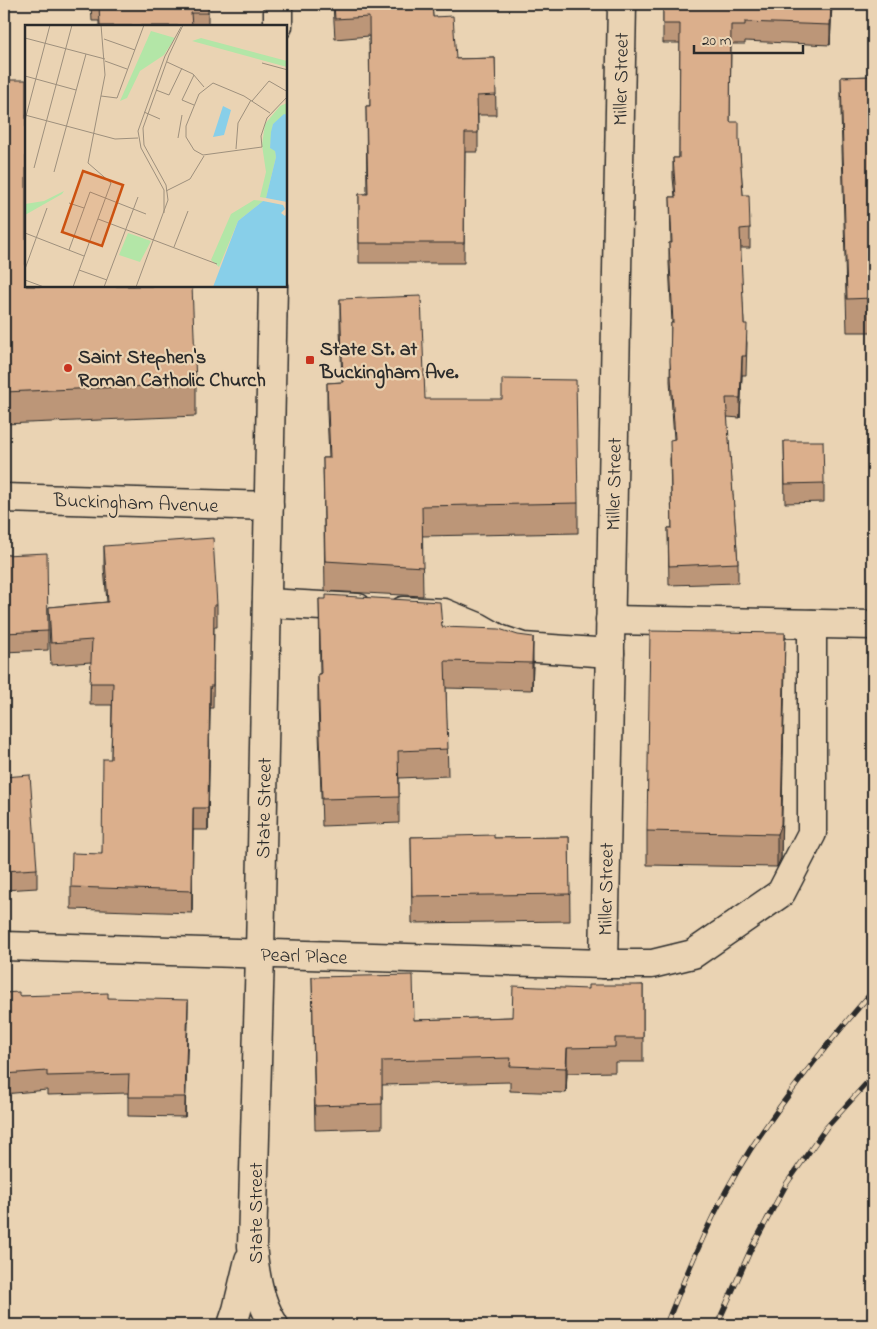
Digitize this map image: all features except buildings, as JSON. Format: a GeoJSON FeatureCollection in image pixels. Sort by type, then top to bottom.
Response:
{"type":"FeatureCollection","features":[{"type":"Feature","properties":{"kind":"street"},"geometry":{"type":"LineString","coordinates":[[278,4],[278,25]]}},
{"type":"Feature","properties":{"kind":"street","name":"Miller Street"},"geometry":{"type":"LineString","coordinates":[[604,964],[622,4]]}},
{"type":"Feature","properties":{"kind":"street","name":"State Street"},"geometry":{"type":"LineString","coordinates":[[273,288],[260,953],[252,1246],[258,1290],[274,1325]]}},
{"type":"Feature","properties":{"kind":"street","name":"Buckingham Avenue"},"geometry":{"type":"LineString","coordinates":[[4,498],[269,506]]}},
{"type":"Feature","properties":{"kind":"street"},"geometry":{"type":"LineString","coordinates":[[267,603],[444,613],[478,627],[499,639],[522,647],[610,653]]}},
{"type":"Feature","properties":{"kind":"street"},"geometry":{"type":"LineString","coordinates":[[610,620],[873,625]]}},
{"type":"Feature","properties":{"kind":"street","name":"Pearl Place"},"geometry":{"type":"LineString","coordinates":[[4,946],[604,964],[652,964],[693,954],[781,892],[812,833],[812,624]]}},
{"type":"Feature","properties":{"kind":"street"},"geometry":{"type":"LineString","coordinates":[[232,1325],[252,1246]]}},
{"type":"Feature","properties":{"kind":"railway"},"geometry":{"type":"LineString","coordinates":[[666,1325],[714,1214],[750,1150],[809,1068],[873,991]]}},
{"type":"Feature","properties":{"kind":"railway"},"geometry":{"type":"LineString","coordinates":[[717,1325],[751,1249],[787,1183],[826,1128],[873,1076]]}},
{"type":"Feature","properties":{"kind":"place","name":"State St. at Buckingham Ave."},"geometry":{"type":"Point","coordinates":[310,360]}},
{"type":"Feature","properties":{"kind":"place","name":"Saint Stephen's Roman Catholic Church"},"geometry":{"type":"Point","coordinates":[68,368]}}]}
